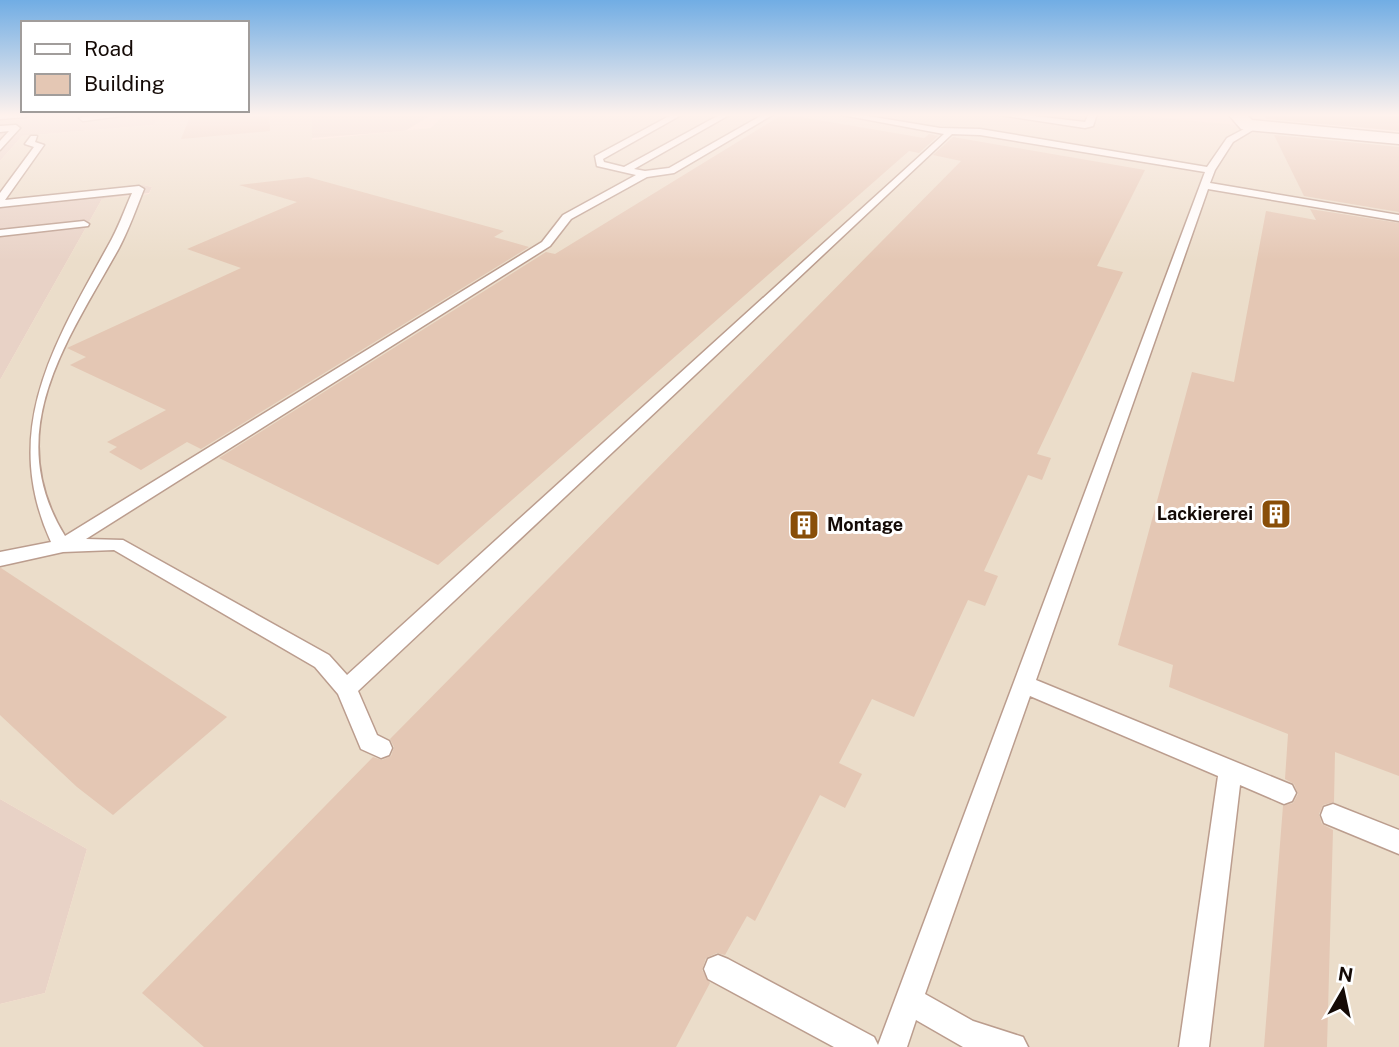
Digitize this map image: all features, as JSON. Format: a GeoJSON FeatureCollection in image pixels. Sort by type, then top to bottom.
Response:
{"type":"FeatureCollection","features":[{"type":"Feature","properties":{"kind":"lane"},"geometry":{"type":"LineString","coordinates":[[0,202],[27,163]]}},
{"type":"Feature","properties":{"kind":"lane"},"geometry":{"type":"LineString","coordinates":[[600,163],[645,174],[671,172],[687,163]]}},
{"type":"Feature","properties":{"kind":"lane"},"geometry":{"type":"LineString","coordinates":[[627,169],[638,163]]}},
{"type":"Feature","properties":{"kind":"lane"},"geometry":{"type":"LineString","coordinates":[[346,689],[790,284],[919,163]]}},
{"type":"Feature","properties":{"kind":"lane"},"geometry":{"type":"LineString","coordinates":[[1132,163],[1399,218]]}},
{"type":"Feature","properties":{"kind":"lane"},"geometry":{"type":"LineString","coordinates":[[892,1047],[1207,178],[1216,163]]}},
{"type":"Feature","properties":{"kind":"lane"},"geometry":{"type":"LineString","coordinates":[[63,546],[113,512],[546,244],[567,217],[645,174]]}},
{"type":"Feature","properties":{"kind":"lane"},"geometry":{"type":"LineString","coordinates":[[0,202],[139,189],[114,246],[51,349],[34,387],[25,447],[38,506],[63,546]]}},
{"type":"Feature","properties":{"kind":"lane"},"geometry":{"type":"LineString","coordinates":[[0,233],[84,223]]}},
{"type":"Feature","properties":{"kind":"lane"},"geometry":{"type":"LineString","coordinates":[[0,559],[63,546],[117,544],[322,662],[346,689],[369,742],[382,748]]}},
{"type":"Feature","properties":{"kind":"lane"},"geometry":{"type":"LineString","coordinates":[[1024,684],[1284,793]]}},
{"type":"Feature","properties":{"kind":"lane"},"geometry":{"type":"LineString","coordinates":[[1195,1047],[1230,771]]}},
{"type":"Feature","properties":{"kind":"lane"},"geometry":{"type":"LineString","coordinates":[[1333,815],[1399,842]]}},
{"type":"Feature","properties":{"kind":"lane"},"geometry":{"type":"LineString","coordinates":[[718,969],[864,1047]]}},
{"type":"Feature","properties":{"kind":"lane"},"geometry":{"type":"LineString","coordinates":[[909,1000],[967,1034],[1013,1047]]}},
{"type":"Feature","properties":{"kind":"shaded area"},"geometry":{"type":"Polygon","coordinates":[[[0,163],[1399,163],[1399,1047],[0,1047],[0,1004],[45,993],[87,849],[0,799],[0,380],[102,199],[149,194],[152,187],[143,185],[0,200],[0,163]]]}},
{"type":"Feature","properties":{"kind":"shaded area"},"geometry":{"type":"Polygon","coordinates":[[[143,185],[152,187],[149,193],[102,199],[0,380],[0,200],[143,185]]]}},
{"type":"Feature","properties":{"kind":"shaded area"},"geometry":{"type":"Polygon","coordinates":[[[0,799],[87,849],[45,993],[0,1004],[0,799]]]}},
{"type":"Feature","properties":{"kind":"building"},"geometry":{"type":"Polygon","coordinates":[[[703,163],[896,163],[438,565],[219,458],[546,252],[555,254],[703,163]]]}},
{"type":"Feature","properties":{"kind":"building","name":"Montage"},"geometry":{"type":"Polygon","coordinates":[[[959,163],[1103,163],[1145,170],[1097,266],[1123,272],[1037,454],[1051,458],[1042,480],[1028,475],[984,571],[998,576],[985,606],[968,600],[914,717],[872,699],[839,763],[862,774],[845,808],[820,795],[755,921],[747,916],[725,955],[717,953],[706,958],[702,970],[710,983],[676,1047],[204,1047],[142,993],[373,757],[382,760],[391,756],[394,747],[390,739],[959,163]]]}},
{"type":"Feature","properties":{"kind":"building"},"geometry":{"type":"Polygon","coordinates":[[[1288,163],[1399,163],[1399,212],[1304,196],[1288,163]]]}},
{"type":"Feature","properties":{"kind":"building"},"geometry":{"type":"Polygon","coordinates":[[[308,177],[504,231],[494,237],[529,247],[201,449],[187,442],[141,470],[109,452],[117,447],[107,442],[166,410],[70,365],[86,357],[67,348],[241,268],[187,249],[297,202],[239,185],[308,177]]]}},
{"type":"Feature","properties":{"kind":"building","name":"Lackiererei"},"geometry":{"type":"Polygon","coordinates":[[[1310,209],[1399,223],[1399,776],[1335,752],[1334,802],[1323,805],[1319,814],[1322,824],[1333,830],[1327,1047],[1264,1047],[1283,806],[1293,803],[1298,794],[1294,784],[1285,779],[1288,734],[1169,687],[1173,665],[1118,645],[1192,372],[1234,382],[1266,211],[1316,220],[1310,209]]]}},
{"type":"Feature","properties":{"kind":"building"},"geometry":{"type":"Polygon","coordinates":[[[0,568],[227,717],[113,815],[77,787],[0,715],[0,568]]]}},
{"type":"Feature","properties":{"kind":"place","name":"Lackiererei"},"geometry":{"type":"Point","coordinates":[1276,514]}},
{"type":"Feature","properties":{"kind":"place","name":"Montage"},"geometry":{"type":"Point","coordinates":[804,525]}}]}
